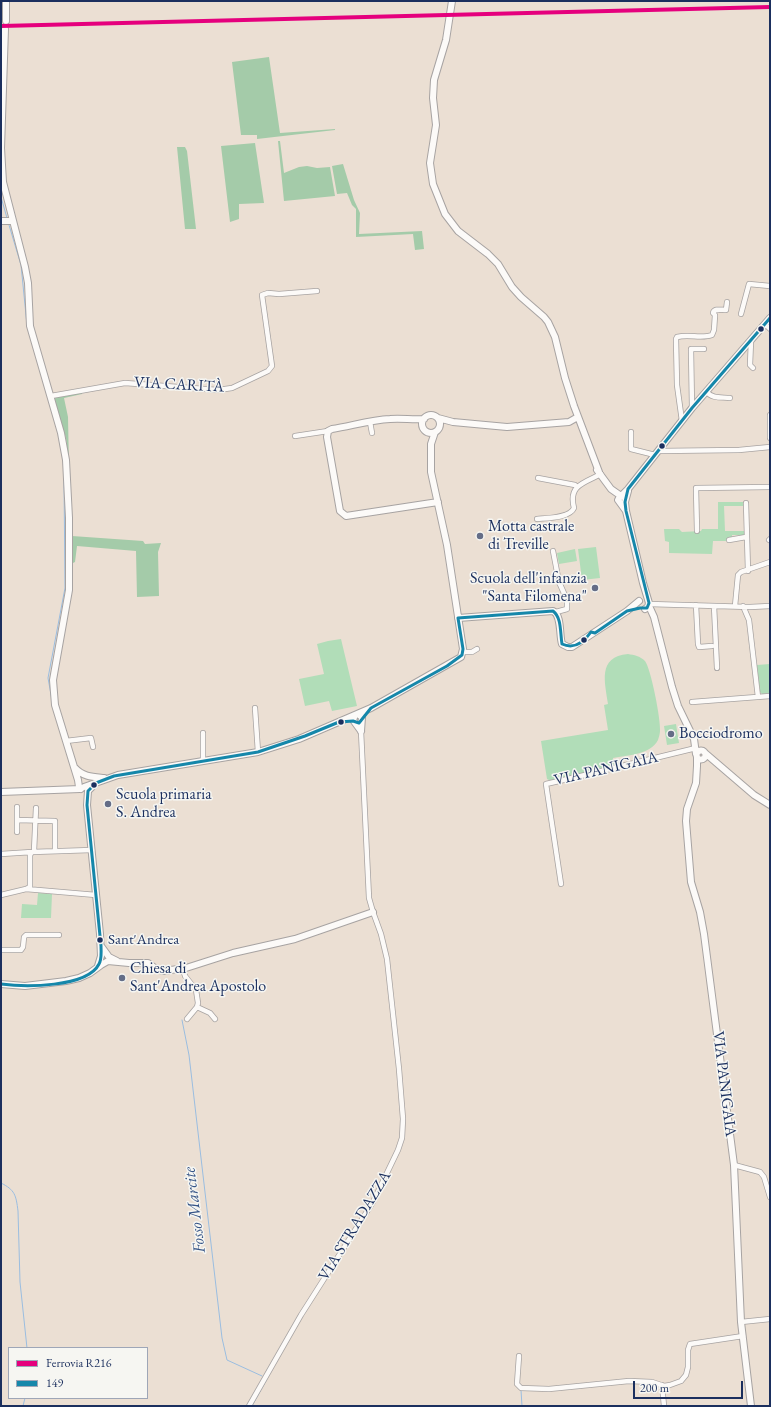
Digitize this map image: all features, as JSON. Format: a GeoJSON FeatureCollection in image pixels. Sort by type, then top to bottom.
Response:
{"type":"FeatureCollection","features":[{"type":"Feature","properties":{"kind":"street"},"geometry":{"type":"LineString","coordinates":[[6,1],[6,21]]}},
{"type":"Feature","properties":{"kind":"street"},"geometry":{"type":"LineString","coordinates":[[452,1],[446,40],[434,80],[433,98],[436,125],[430,163],[433,184],[445,214],[458,231],[488,254],[498,264],[512,287],[544,317],[553,332],[565,378],[581,429],[600,473],[622,499],[643,583],[644,604],[655,625],[678,706],[700,754],[713,761],[754,795],[770,805]]}},
{"type":"Feature","properties":{"kind":"street"},"geometry":{"type":"LineString","coordinates":[[6,29],[2,166],[4,191],[26,275],[30,326],[51,396],[65,451],[68,486],[69,590],[53,680],[56,705],[87,805],[101,946],[105,958]]}},
{"type":"Feature","properties":{"kind":"street"},"geometry":{"type":"LineString","coordinates":[[1,221],[12,221]]}},
{"type":"Feature","properties":{"kind":"street"},"geometry":{"type":"LineString","coordinates":[[741,314],[749,284],[770,286]]}},
{"type":"Feature","properties":{"kind":"street","name":"VIA CARITÀ"},"geometry":{"type":"LineString","coordinates":[[51,396],[125,383],[218,390],[232,388],[268,371],[272,366],[262,295],[268,293],[279,294],[317,291]]}},
{"type":"Feature","properties":{"kind":"street"},"geometry":{"type":"LineString","coordinates":[[682,421],[677,386],[676,339],[677,337],[685,335],[712,335],[714,330],[715,315],[713,312],[715,310],[726,310],[726,302]]}},
{"type":"Feature","properties":{"kind":"street"},"geometry":{"type":"LineString","coordinates":[[622,499],[628,489],[692,408],[763,326],[770,320]]}},
{"type":"Feature","properties":{"kind":"street"},"geometry":{"type":"LineString","coordinates":[[763,326],[767,326],[770,329]]}},
{"type":"Feature","properties":{"kind":"street"},"geometry":{"type":"LineString","coordinates":[[751,341],[750,365],[753,368]]}},
{"type":"Feature","properties":{"kind":"street"},"geometry":{"type":"LineString","coordinates":[[692,408],[691,349],[704,349]]}},
{"type":"Feature","properties":{"kind":"street"},"geometry":{"type":"LineString","coordinates":[[707,392],[713,397],[730,398]]}},
{"type":"Feature","properties":{"kind":"street"},"geometry":{"type":"LineString","coordinates":[[574,409],[572,415],[573,419],[581,429]]}},
{"type":"Feature","properties":{"kind":"street"},"geometry":{"type":"LineString","coordinates":[[770,415],[770,438]]}},
{"type":"Feature","properties":{"kind":"street"},"geometry":{"type":"LineString","coordinates":[[295,436],[389,419],[411,420],[424,419],[430,416],[453,422],[507,427],[561,422],[573,419]]}},
{"type":"Feature","properties":{"kind":"street"},"geometry":{"type":"LineString","coordinates":[[438,418],[440,427]]}},
{"type":"Feature","properties":{"kind":"street"},"geometry":{"type":"LineString","coordinates":[[424,419],[424,429],[431,444]]}},
{"type":"Feature","properties":{"kind":"street"},"geometry":{"type":"LineString","coordinates":[[411,420],[430,433],[435,432]]}},
{"type":"Feature","properties":{"kind":"street"},"geometry":{"type":"LineString","coordinates":[[370,422],[372,433]]}},
{"type":"Feature","properties":{"kind":"street"},"geometry":{"type":"LineString","coordinates":[[453,422],[446,423],[435,432],[431,444],[431,472],[447,545],[463,654]]}},
{"type":"Feature","properties":{"kind":"street"},"geometry":{"type":"LineString","coordinates":[[328,431],[327,437],[338,503],[340,511],[343,514],[349,516],[438,502]]}},
{"type":"Feature","properties":{"kind":"street"},"geometry":{"type":"LineString","coordinates":[[631,432],[631,449],[657,453],[739,450],[770,447]]}},
{"type":"Feature","properties":{"kind":"street"},"geometry":{"type":"LineString","coordinates":[[537,519],[570,514],[574,508],[571,498],[576,487],[600,473]]}},
{"type":"Feature","properties":{"kind":"street"},"geometry":{"type":"LineString","coordinates":[[538,478],[575,485],[576,487]]}},
{"type":"Feature","properties":{"kind":"street"},"geometry":{"type":"LineString","coordinates":[[697,531],[696,488],[770,486]]}},
{"type":"Feature","properties":{"kind":"street"},"geometry":{"type":"LineString","coordinates":[[746,502],[748,571]]}},
{"type":"Feature","properties":{"kind":"street"},"geometry":{"type":"LineString","coordinates":[[729,540],[746,538]]}},
{"type":"Feature","properties":{"kind":"street"},"geometry":{"type":"LineString","coordinates":[[458,618],[553,610],[556,612],[566,609],[567,600],[560,582],[553,551]]}},
{"type":"Feature","properties":{"kind":"street"},"geometry":{"type":"LineString","coordinates":[[735,606],[738,575],[741,572],[748,571],[770,562]]}},
{"type":"Feature","properties":{"kind":"street"},"geometry":{"type":"LineString","coordinates":[[556,612],[559,618],[560,638],[562,644],[572,647],[627,611],[644,604],[750,607],[770,606]]}},
{"type":"Feature","properties":{"kind":"street"},"geometry":{"type":"LineString","coordinates":[[696,605],[699,647],[712,646]]}},
{"type":"Feature","properties":{"kind":"street"},"geometry":{"type":"LineString","coordinates":[[714,606],[717,668]]}},
{"type":"Feature","properties":{"kind":"street"},"geometry":{"type":"LineString","coordinates":[[743,606],[749,620]]}},
{"type":"Feature","properties":{"kind":"street"},"geometry":{"type":"LineString","coordinates":[[750,607],[749,620],[758,697]]}},
{"type":"Feature","properties":{"kind":"street"},"geometry":{"type":"LineString","coordinates":[[1,792],[83,791],[96,783],[122,774],[258,752],[305,736],[339,722],[358,718],[371,708],[447,666],[463,654],[472,652],[477,648]]}},
{"type":"Feature","properties":{"kind":"street"},"geometry":{"type":"LineString","coordinates":[[692,702],[770,696]]}},
{"type":"Feature","properties":{"kind":"street"},"geometry":{"type":"LineString","coordinates":[[255,708],[258,752]]}},
{"type":"Feature","properties":{"kind":"street"},"geometry":{"type":"LineString","coordinates":[[358,718],[361,731]]}},
{"type":"Feature","properties":{"kind":"street","name":"VIA STRADAZZA"},"geometry":{"type":"LineString","coordinates":[[249,1406],[301,1315],[372,1202],[402,1138],[403,1119],[399,1069],[387,959],[381,934],[369,898],[361,731]]}},
{"type":"Feature","properties":{"kind":"street"},"geometry":{"type":"LineString","coordinates":[[203,733],[203,761]]}},
{"type":"Feature","properties":{"kind":"street"},"geometry":{"type":"LineString","coordinates":[[66,741],[91,738],[93,747]]}},
{"type":"Feature","properties":{"kind":"street","name":"VIA PANIGAIA"},"geometry":{"type":"LineString","coordinates":[[561,884],[546,784],[700,754],[696,783],[687,814],[691,882],[700,912],[704,934],[734,1165],[741,1322],[751,1406]]}},
{"type":"Feature","properties":{"kind":"street"},"geometry":{"type":"LineString","coordinates":[[74,766],[81,774],[88,777],[111,777]]}},
{"type":"Feature","properties":{"kind":"street"},"geometry":{"type":"LineString","coordinates":[[17,807],[17,832]]}},
{"type":"Feature","properties":{"kind":"street"},"geometry":{"type":"LineString","coordinates":[[26,889],[30,887],[36,808]]}},
{"type":"Feature","properties":{"kind":"street"},"geometry":{"type":"LineString","coordinates":[[17,820],[56,821],[55,851]]}},
{"type":"Feature","properties":{"kind":"street"},"geometry":{"type":"LineString","coordinates":[[1,854],[92,850]]}},
{"type":"Feature","properties":{"kind":"street"},"geometry":{"type":"LineString","coordinates":[[1,894],[26,889],[96,895]]}},
{"type":"Feature","properties":{"kind":"street"},"geometry":{"type":"LineString","coordinates":[[105,958],[119,962],[148,963],[163,971],[183,969],[233,953],[295,939],[373,912]]}},
{"type":"Feature","properties":{"kind":"street"},"geometry":{"type":"LineString","coordinates":[[1,950],[21,950],[23,947],[24,937],[26,935],[59,935]]}},
{"type":"Feature","properties":{"kind":"street"},"geometry":{"type":"LineString","coordinates":[[1,984],[25,986],[79,978],[90,973],[105,958]]}},
{"type":"Feature","properties":{"kind":"street"},"geometry":{"type":"LineString","coordinates":[[183,969],[196,990],[198,1003],[197,1007],[187,1020]]}},
{"type":"Feature","properties":{"kind":"street"},"geometry":{"type":"LineString","coordinates":[[197,1007],[210,1013],[215,1019]]}},
{"type":"Feature","properties":{"kind":"street"},"geometry":{"type":"LineString","coordinates":[[734,1165],[760,1172],[764,1177],[770,1197]]}},
{"type":"Feature","properties":{"kind":"street"},"geometry":{"type":"LineString","coordinates":[[741,1322],[770,1319]]}},
{"type":"Feature","properties":{"kind":"street"},"geometry":{"type":"LineString","coordinates":[[519,1356],[517,1384],[521,1388],[549,1389],[633,1380],[652,1382],[662,1385],[678,1383],[684,1378],[687,1371],[688,1350],[690,1344],[743,1336]]}},
{"type":"Feature","properties":{"kind":"street"},"geometry":{"type":"LineString","coordinates":[[662,1385],[664,1406]]}},
{"type":"Feature","properties":{"kind":"green space"},"geometry":{"type":"Polygon","coordinates":[[[269,57],[280,133],[335,130],[257,139],[257,135],[241,135],[232,62],[269,57]]]}},
{"type":"Feature","properties":{"kind":"green space"},"geometry":{"type":"Polygon","coordinates":[[[278,141],[280,141],[284,173],[299,167],[330,167],[335,196],[284,201],[278,141]]]}},
{"type":"Feature","properties":{"kind":"green space"},"geometry":{"type":"Polygon","coordinates":[[[255,143],[264,203],[239,204],[239,219],[230,222],[221,146],[255,143]]]}},
{"type":"Feature","properties":{"kind":"green space"},"geometry":{"type":"Polygon","coordinates":[[[177,147],[185,147],[187,151],[196,229],[185,229],[177,147]]]}},
{"type":"Feature","properties":{"kind":"green space"},"geometry":{"type":"Polygon","coordinates":[[[343,164],[354,200],[360,213],[359,234],[422,231],[424,249],[415,250],[413,234],[356,237],[356,209],[352,205],[347,193],[337,194],[332,166],[343,164]]]}},
{"type":"Feature","properties":{"kind":"green space"},"geometry":{"type":"Polygon","coordinates":[[[82,391],[82,394],[64,398],[68,417],[69,468],[66,438],[54,399],[58,396],[82,391]]]}},
{"type":"Feature","properties":{"kind":"green space"},"geometry":{"type":"Polygon","coordinates":[[[718,502],[743,502],[743,506],[724,506],[725,531],[744,531],[744,535],[732,535],[732,538],[729,541],[713,541],[712,554],[669,553],[669,542],[665,541],[664,529],[679,529],[682,532],[701,531],[702,529],[718,529],[718,502]]]}},
{"type":"Feature","properties":{"kind":"green space"},"geometry":{"type":"Polygon","coordinates":[[[72,536],[143,541],[145,544],[161,543],[158,552],[159,596],[137,597],[136,551],[77,546],[75,562],[73,563],[72,536]]]}},
{"type":"Feature","properties":{"kind":"green space"},"geometry":{"type":"Polygon","coordinates":[[[596,547],[600,578],[582,580],[578,549],[596,547]]]}},
{"type":"Feature","properties":{"kind":"green space"},"geometry":{"type":"Polygon","coordinates":[[[575,549],[577,561],[559,564],[557,553],[575,549]]]}},
{"type":"Feature","properties":{"kind":"green space"},"geometry":{"type":"Polygon","coordinates":[[[341,639],[357,706],[332,711],[329,701],[305,706],[299,679],[324,674],[317,644],[341,639]]]}},
{"type":"Feature","properties":{"kind":"green space"},"geometry":{"type":"Polygon","coordinates":[[[628,654],[641,658],[645,661],[647,666],[653,684],[659,717],[660,731],[658,740],[650,749],[638,754],[613,758],[614,766],[556,780],[547,779],[541,741],[608,730],[604,705],[608,704],[605,672],[607,665],[611,660],[618,656],[628,654]]]}},
{"type":"Feature","properties":{"kind":"green space"},"geometry":{"type":"Polygon","coordinates":[[[770,664],[770,693],[762,694],[760,692],[757,665],[770,664]]]}},
{"type":"Feature","properties":{"kind":"green space","name":"Bocciodromo"},"geometry":{"type":"Polygon","coordinates":[[[676,724],[679,743],[667,745],[664,726],[676,724]]]}},
{"type":"Feature","properties":{"kind":"green space"},"geometry":{"type":"Polygon","coordinates":[[[38,893],[52,894],[51,918],[21,918],[22,904],[37,905],[38,893]]]}},
{"type":"Feature","properties":{"kind":"waterway"},"geometry":{"type":"LineString","coordinates":[[1,197],[7,218]]}},
{"type":"Feature","properties":{"kind":"waterway"},"geometry":{"type":"LineString","coordinates":[[9,225],[21,265],[27,325]]}},
{"type":"Feature","properties":{"kind":"waterway"},"geometry":{"type":"LineString","coordinates":[[52,700],[48,678],[65,588],[64,477]]}},
{"type":"Feature","properties":{"kind":"waterway"},"geometry":{"type":"LineString","coordinates":[[68,757],[71,767]]}},
{"type":"Feature","properties":{"kind":"waterway","name":"Fosso Marcite"},"geometry":{"type":"LineString","coordinates":[[182,1020],[189,1055],[222,1338],[227,1360],[262,1376]]}},
{"type":"Feature","properties":{"kind":"waterway"},"geometry":{"type":"LineString","coordinates":[[1,1183],[9,1188],[14,1194],[18,1211],[20,1282],[27,1347]]}},
{"type":"Feature","properties":{"kind":"waterway","name":"Fosso Marcite"},"geometry":{"type":"LineString","coordinates":[[252,1406],[267,1379]]}},
{"type":"Feature","properties":{"kind":"waterway"},"geometry":{"type":"LineString","coordinates":[[521,1390],[522,1406]]}},
{"type":"Feature","properties":{"kind":"waterway"},"geometry":{"type":"LineString","coordinates":[[23,1406],[25,1399]]}},
{"type":"Feature","properties":{"kind":"rail line","name":"R216"},"geometry":{"type":"LineString","coordinates":[[1,26],[770,7]]}},
{"type":"Feature","properties":{"kind":"transit line","name":"149"},"geometry":{"type":"LineString","coordinates":[[458,618],[553,611],[558,618],[562,644],[571,646],[579,644],[591,632],[595,633],[627,611],[647,608],[649,603],[626,511],[625,502],[628,489],[692,408],[770,318]]}},
{"type":"Feature","properties":{"kind":"transit line","name":"149"},"geometry":{"type":"LineString","coordinates":[[458,618],[463,649],[462,655]]}},
{"type":"Feature","properties":{"kind":"transit line","name":"149"},"geometry":{"type":"LineString","coordinates":[[1,984],[24,986],[69,982],[82,978],[92,972],[100,962],[101,946],[87,805],[88,791],[96,783],[114,776],[258,752],[305,736],[339,722],[353,721],[359,723],[371,708],[447,666],[462,655]]}},
{"type":"Feature","properties":{"kind":"place","name":"Motta castrale di Treville"},"geometry":{"type":"Point","coordinates":[480,536]}},
{"type":"Feature","properties":{"kind":"place","name":"Scuola dell'infanzia \"Santa Filomena\""},"geometry":{"type":"Point","coordinates":[595,588]}},
{"type":"Feature","properties":{"kind":"place","name":"Bocciodromo"},"geometry":{"type":"Point","coordinates":[671,734]}},
{"type":"Feature","properties":{"kind":"place","name":"Scuola primaria S. Andrea"},"geometry":{"type":"Point","coordinates":[108,804]}},
{"type":"Feature","properties":{"kind":"place","name":"Sant'Andrea"},"geometry":{"type":"Point","coordinates":[100,940]}},
{"type":"Feature","properties":{"kind":"place","name":"Chiesa di Sant'Andrea Apostolo"},"geometry":{"type":"Point","coordinates":[122,978]}}]}
